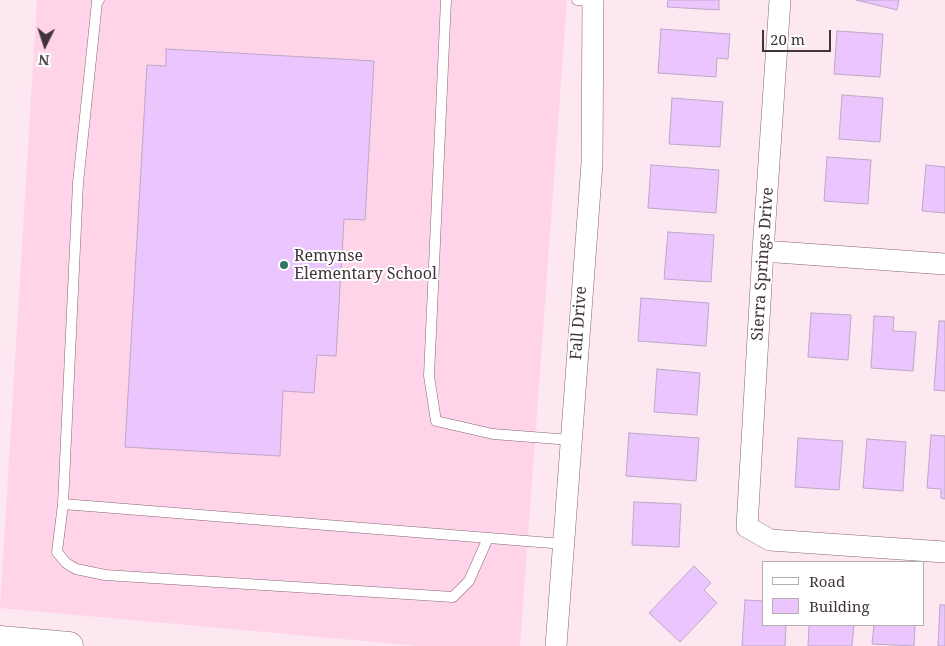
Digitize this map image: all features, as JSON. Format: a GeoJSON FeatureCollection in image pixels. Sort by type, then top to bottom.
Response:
{"type":"FeatureCollection","features":[{"type":"Feature","properties":{"kind":"main road"},"geometry":{"type":"LineString","coordinates":[[0,640],[69,646]]}},
{"type":"Feature","properties":{"kind":"street","name":"Fall Drive"},"geometry":{"type":"LineString","coordinates":[[556,646],[592,163],[587,0]]}},
{"type":"Feature","properties":{"kind":"street","name":"Sierra Springs Drive"},"geometry":{"type":"LineString","coordinates":[[780,0],[747,527],[770,540],[945,552]]}},
{"type":"Feature","properties":{"kind":"street"},"geometry":{"type":"LineString","coordinates":[[763,251],[945,264]]}},
{"type":"Feature","properties":{"kind":"lane"},"geometry":{"type":"LineString","coordinates":[[99,0],[97,2],[78,183],[63,504],[58,552],[66,562],[76,569],[105,574],[453,597],[469,581],[488,538]]}},
{"type":"Feature","properties":{"kind":"lane"},"geometry":{"type":"LineString","coordinates":[[446,0],[429,376],[436,421],[493,434],[571,440]]}},
{"type":"Feature","properties":{"kind":"lane"},"geometry":{"type":"LineString","coordinates":[[63,504],[564,544]]}},
{"type":"Feature","properties":{"kind":"shaded area","name":"Remynse Elementary School"},"geometry":{"type":"Polygon","coordinates":[[[37,0],[567,0],[520,646],[419,646],[0,608],[37,0]]]}},
{"type":"Feature","properties":{"kind":"building"},"geometry":{"type":"Polygon","coordinates":[[[668,0],[719,0],[719,10],[667,7],[668,0]]]}},
{"type":"Feature","properties":{"kind":"building"},"geometry":{"type":"Polygon","coordinates":[[[856,0],[899,0],[897,10],[856,0]]]}},
{"type":"Feature","properties":{"kind":"building"},"geometry":{"type":"Polygon","coordinates":[[[661,29],[730,34],[728,59],[717,58],[716,77],[658,73],[661,29]]]}},
{"type":"Feature","properties":{"kind":"building"},"geometry":{"type":"Polygon","coordinates":[[[837,31],[883,34],[880,77],[834,74],[837,31]]]}},
{"type":"Feature","properties":{"kind":"building"},"geometry":{"type":"Polygon","coordinates":[[[166,49],[374,61],[365,220],[344,219],[336,356],[317,355],[314,393],[283,391],[280,456],[125,447],[147,65],[166,66],[166,49]]]}},
{"type":"Feature","properties":{"kind":"building"},"geometry":{"type":"Polygon","coordinates":[[[842,95],[883,98],[880,142],[839,139],[842,95]]]}},
{"type":"Feature","properties":{"kind":"building"},"geometry":{"type":"Polygon","coordinates":[[[672,98],[723,102],[720,147],[669,144],[672,98]]]}},
{"type":"Feature","properties":{"kind":"building"},"geometry":{"type":"Polygon","coordinates":[[[827,157],[871,160],[868,204],[824,201],[827,157]]]}},
{"type":"Feature","properties":{"kind":"building"},"geometry":{"type":"Polygon","coordinates":[[[651,165],[719,170],[716,213],[648,208],[651,165]]]}},
{"type":"Feature","properties":{"kind":"building"},"geometry":{"type":"Polygon","coordinates":[[[926,165],[945,167],[945,213],[922,211],[926,165]]]}},
{"type":"Feature","properties":{"kind":"building"},"geometry":{"type":"Polygon","coordinates":[[[668,232],[714,235],[711,282],[664,279],[668,232]]]}},
{"type":"Feature","properties":{"kind":"building"},"geometry":{"type":"Polygon","coordinates":[[[641,298],[709,303],[706,346],[638,341],[641,298]]]}},
{"type":"Feature","properties":{"kind":"building"},"geometry":{"type":"Polygon","coordinates":[[[811,313],[851,315],[848,360],[808,357],[811,313]]]}},
{"type":"Feature","properties":{"kind":"building"},"geometry":{"type":"Polygon","coordinates":[[[874,316],[894,317],[893,331],[916,332],[913,371],[871,368],[874,316]]]}},
{"type":"Feature","properties":{"kind":"building"},"geometry":{"type":"Polygon","coordinates":[[[939,321],[945,321],[945,391],[934,390],[939,321]]]}},
{"type":"Feature","properties":{"kind":"building"},"geometry":{"type":"Polygon","coordinates":[[[657,369],[700,373],[697,415],[654,412],[657,369]]]}},
{"type":"Feature","properties":{"kind":"building"},"geometry":{"type":"Polygon","coordinates":[[[629,433],[699,438],[696,481],[626,476],[629,433]]]}},
{"type":"Feature","properties":{"kind":"building"},"geometry":{"type":"Polygon","coordinates":[[[931,435],[945,436],[945,499],[941,498],[941,489],[927,488],[931,435]]]}},
{"type":"Feature","properties":{"kind":"building"},"geometry":{"type":"Polygon","coordinates":[[[798,438],[843,441],[839,490],[795,487],[798,438]]]}},
{"type":"Feature","properties":{"kind":"building"},"geometry":{"type":"Polygon","coordinates":[[[867,439],[906,442],[903,491],[863,488],[867,439]]]}},
{"type":"Feature","properties":{"kind":"building"},"geometry":{"type":"Polygon","coordinates":[[[634,502],[681,504],[679,547],[632,545],[634,502]]]}},
{"type":"Feature","properties":{"kind":"building"},"geometry":{"type":"Polygon","coordinates":[[[694,566],[711,583],[704,590],[717,603],[680,642],[649,613],[694,566]]]}},
{"type":"Feature","properties":{"kind":"building"},"geometry":{"type":"Polygon","coordinates":[[[745,600],[762,601],[762,626],[786,626],[785,646],[742,646],[745,600]]]}},
{"type":"Feature","properties":{"kind":"building"},"geometry":{"type":"Polygon","coordinates":[[[940,605],[945,605],[945,646],[938,646],[940,605]]]}},
{"type":"Feature","properties":{"kind":"building"},"geometry":{"type":"Polygon","coordinates":[[[809,626],[854,626],[852,646],[808,646],[809,626]]]}},
{"type":"Feature","properties":{"kind":"building"},"geometry":{"type":"Polygon","coordinates":[[[874,626],[915,626],[914,646],[872,644],[874,626]]]}},
{"type":"Feature","properties":{"kind":"place","name":"Remynse Elementary School"},"geometry":{"type":"Point","coordinates":[284,265]}}]}
